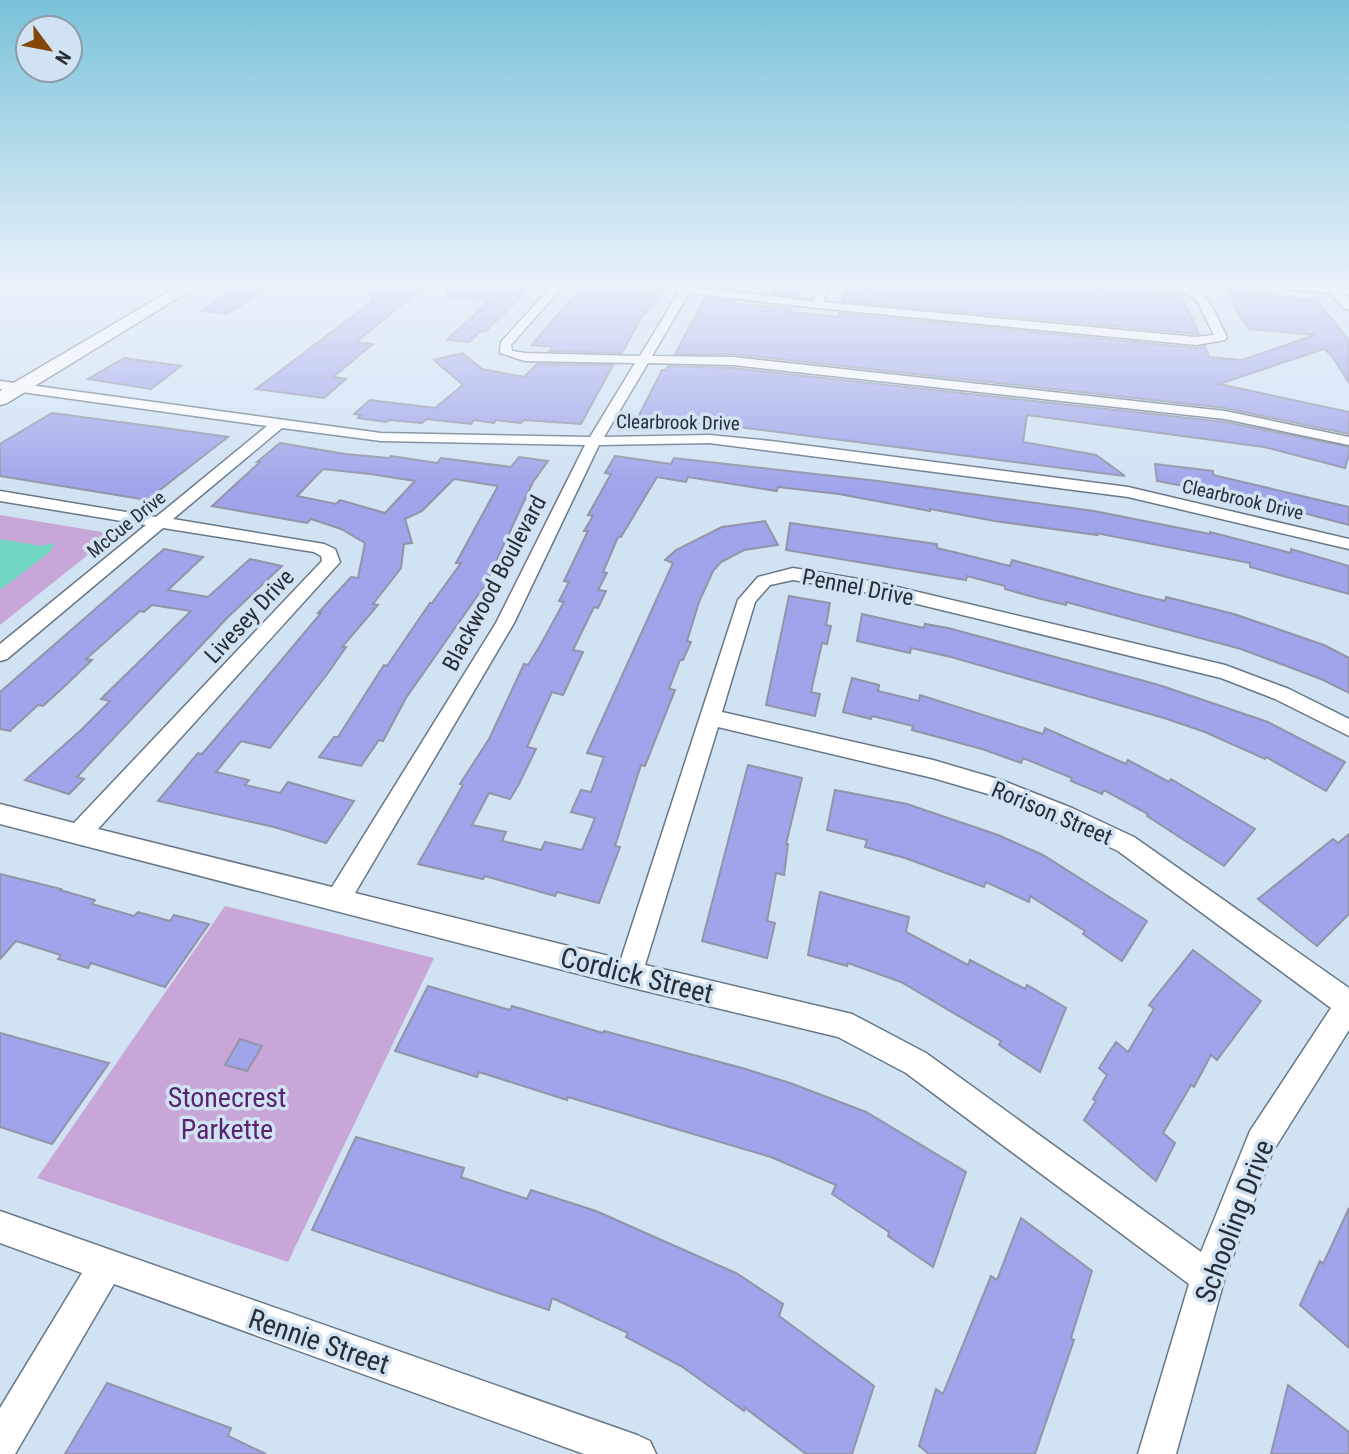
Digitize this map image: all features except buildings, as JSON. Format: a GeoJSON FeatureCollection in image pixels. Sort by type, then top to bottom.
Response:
{"type":"FeatureCollection","features":[{"type":"Feature","properties":{"kind":"main road"},"geometry":{"type":"LineString","coordinates":[[75,356],[78,353]]}},
{"type":"Feature","properties":{"kind":"main road"},"geometry":{"type":"LineString","coordinates":[[0,399],[10,386],[85,353]]}},
{"type":"Feature","properties":{"kind":"street"},"geometry":{"type":"LineString","coordinates":[[506,353],[525,357],[733,361],[1225,415],[1349,441]]}},
{"type":"Feature","properties":{"kind":"street","name":"Blackwood Boulevard"},"geometry":{"type":"LineString","coordinates":[[337,901],[505,623],[594,440],[649,353]]}},
{"type":"Feature","properties":{"kind":"street","name":"Clearbrook Drive"},"geometry":{"type":"LineString","coordinates":[[10,386],[381,438],[709,439],[1128,492],[1349,544]]}},
{"type":"Feature","properties":{"kind":"street","name":"McCue Drive"},"geometry":{"type":"LineString","coordinates":[[0,654],[278,424]]}},
{"type":"Feature","properties":{"kind":"street"},"geometry":{"type":"LineString","coordinates":[[0,496],[162,522]]}},
{"type":"Feature","properties":{"kind":"street","name":"Livesey Drive"},"geometry":{"type":"LineString","coordinates":[[79,834],[331,562],[329,553],[318,548],[162,522]]}},
{"type":"Feature","properties":{"kind":"street","name":"Pennel Drive"},"geometry":{"type":"LineString","coordinates":[[629,974],[747,600],[764,580],[793,574],[876,588],[1225,672],[1282,694],[1349,728]]}},
{"type":"Feature","properties":{"kind":"street","name":"Rorison Street"},"geometry":{"type":"LineString","coordinates":[[710,717],[933,769],[993,786],[1064,815],[1126,844],[1349,1005]]}},
{"type":"Feature","properties":{"kind":"street","name":"Cordick Street"},"geometry":{"type":"LineString","coordinates":[[0,814],[629,974],[842,1024],[916,1063],[1208,1277]]}},
{"type":"Feature","properties":{"kind":"street","name":"Schooling Drive"},"geometry":{"type":"LineString","coordinates":[[1157,1454],[1208,1277],[1261,1142],[1349,1005]]}},
{"type":"Feature","properties":{"kind":"street","name":"Rennie Street"},"geometry":{"type":"LineString","coordinates":[[0,1227],[105,1267],[637,1454]]}},
{"type":"Feature","properties":{"kind":"street"},"geometry":{"type":"LineString","coordinates":[[0,1443],[105,1267]]}},
{"type":"Feature","properties":{"kind":"green space"},"geometry":{"type":"Polygon","coordinates":[[[0,515],[114,534],[0,625],[0,515]]]}},
{"type":"Feature","properties":{"kind":"green space","name":"Stonecrest Parkette"},"geometry":{"type":"Polygon","coordinates":[[[225,906],[434,958],[288,1262],[37,1178],[225,906]]]}},
{"type":"Feature","properties":{"kind":"shaded area"},"geometry":{"type":"Polygon","coordinates":[[[0,539],[41,546],[55,543],[50,552],[0,590],[0,539]]]}}]}
